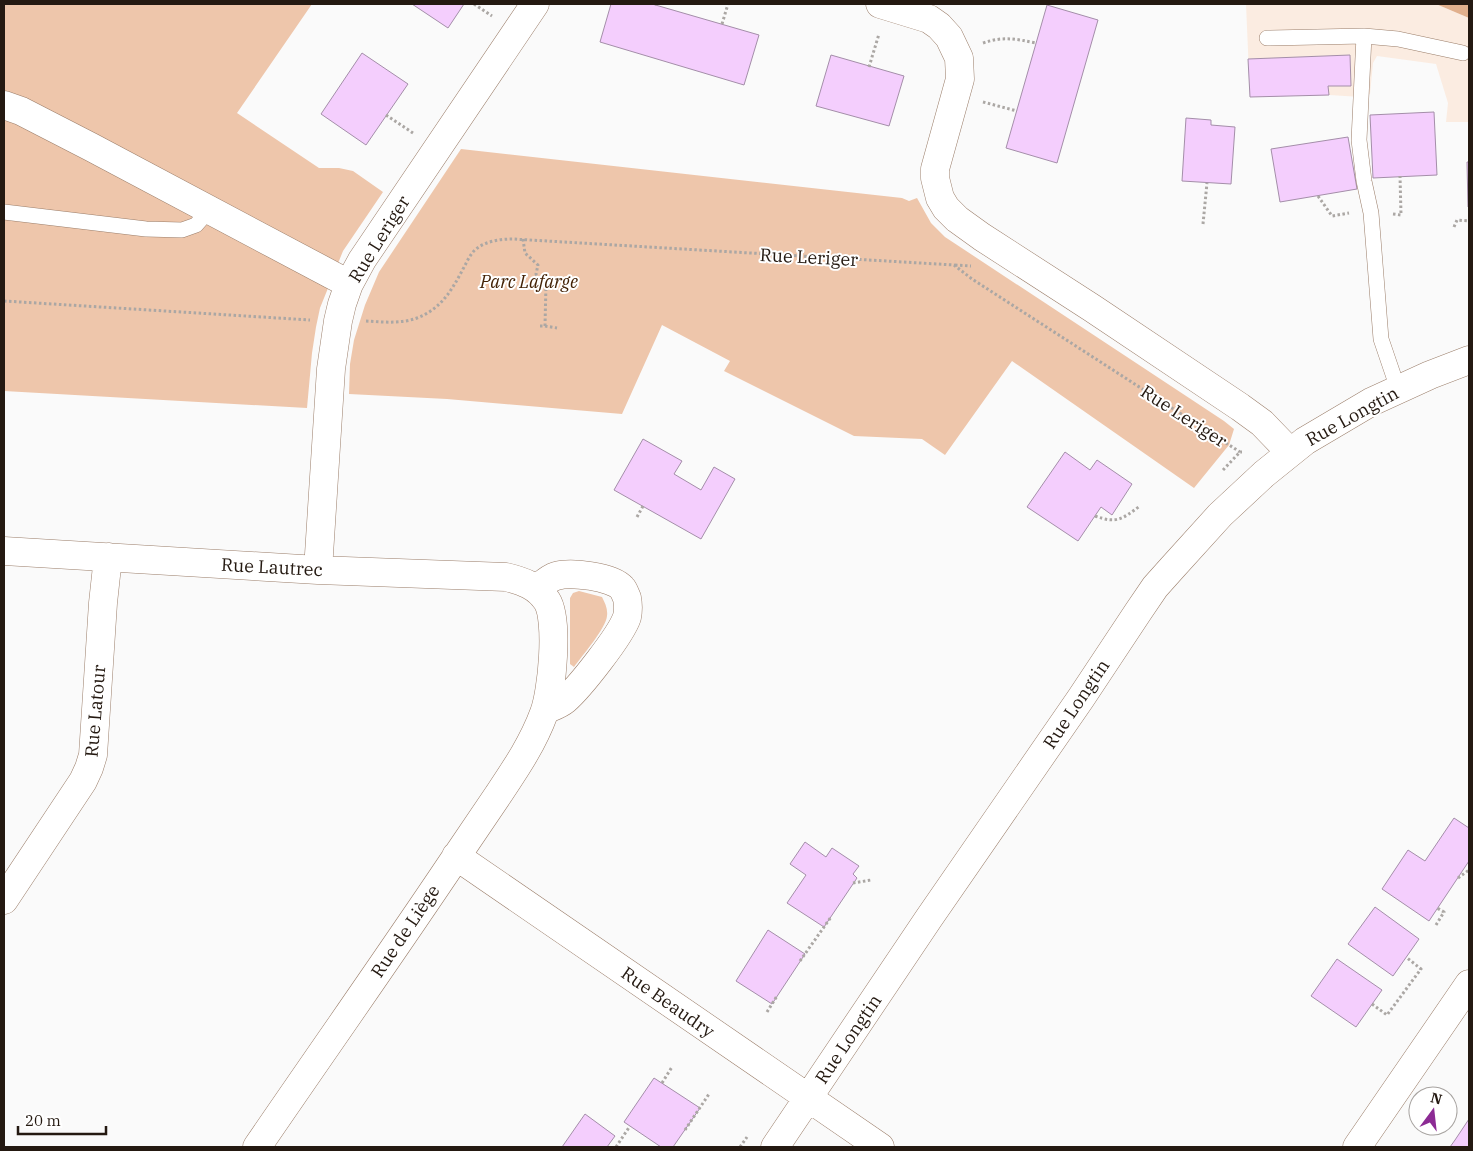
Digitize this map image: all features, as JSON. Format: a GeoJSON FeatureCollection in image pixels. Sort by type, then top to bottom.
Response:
{"type":"FeatureCollection","features":[{"type":"Feature","properties":{"kind":"street","name":"Rue Leriger"},"geometry":{"type":"LineString","coordinates":[[318,570],[331,369],[338,321],[350,284],[362,260],[535,4]]}},
{"type":"Feature","properties":{"kind":"street"},"geometry":{"type":"LineString","coordinates":[[884,5],[929,19],[939,26],[949,37],[959,58],[960,80],[935,170],[940,198],[946,208],[982,237],[1240,407],[1262,423],[1290,452]]}},
{"type":"Feature","properties":{"kind":"street"},"geometry":{"type":"LineString","coordinates":[[4,105],[74,138],[350,284]]}},
{"type":"Feature","properties":{"kind":"street","name":"Rue Longtin"},"geometry":{"type":"LineString","coordinates":[[775,1147],[1155,587],[1220,515],[1264,474],[1305,441],[1370,402],[1436,372],[1469,360]]}},
{"type":"Feature","properties":{"kind":"street","name":"Rue Lautrec"},"geometry":{"type":"LineString","coordinates":[[4,551],[318,570],[506,577],[523,581],[538,589]]}},
{"type":"Feature","properties":{"kind":"street","name":"Rue Latour"},"geometry":{"type":"LineString","coordinates":[[4,900],[74,796],[89,768],[94,747],[103,603],[108,557]]}},
{"type":"Feature","properties":{"kind":"street"},"geometry":{"type":"LineString","coordinates":[[538,589],[545,582],[556,576],[571,574],[592,576],[622,588],[627,600],[628,616],[619,633],[578,686],[566,699],[556,706],[545,710]]}},
{"type":"Feature","properties":{"kind":"street","name":"Rue de Liège"},"geometry":{"type":"LineString","coordinates":[[257,1147],[523,757],[536,733],[550,692],[553,663],[553,621],[548,602],[538,589]]}},
{"type":"Feature","properties":{"kind":"street","name":"Rue Beaudry"},"geometry":{"type":"LineString","coordinates":[[456,856],[880,1147]]}},
{"type":"Feature","properties":{"kind":"street"},"geometry":{"type":"LineString","coordinates":[[1357,1147],[1469,984]]}},
{"type":"Feature","properties":{"kind":"lane"},"geometry":{"type":"LineString","coordinates":[[1267,38],[1364,36],[1398,39],[1463,53]]}},
{"type":"Feature","properties":{"kind":"lane"},"geometry":{"type":"LineString","coordinates":[[1364,36],[1359,140],[1370,213],[1381,339],[1398,389]]}},
{"type":"Feature","properties":{"kind":"lane"},"geometry":{"type":"LineString","coordinates":[[4,212],[146,229],[182,230],[196,225],[210,209]]}},
{"type":"Feature","properties":{"kind":"path"},"geometry":{"type":"LineString","coordinates":[[722,24],[728,4]]}},
{"type":"Feature","properties":{"kind":"path"},"geometry":{"type":"LineString","coordinates":[[869,67],[884,5]]}},
{"type":"Feature","properties":{"kind":"path"},"geometry":{"type":"LineString","coordinates":[[959,58],[981,44],[996,39],[1014,38],[1036,43]]}},
{"type":"Feature","properties":{"kind":"path"},"geometry":{"type":"LineString","coordinates":[[956,94],[1016,111]]}},
{"type":"Feature","properties":{"kind":"path"},"geometry":{"type":"LineString","coordinates":[[1203,224],[1207,182]]}},
{"type":"Feature","properties":{"kind":"path"},"geometry":{"type":"LineString","coordinates":[[1318,196],[1332,216],[1370,213]]}},
{"type":"Feature","properties":{"kind":"path"},"geometry":{"type":"LineString","coordinates":[[1454,227],[1457,220],[1469,221]]}},
{"type":"Feature","properties":{"kind":"path","name":"Rue Leriger"},"geometry":{"type":"LineString","coordinates":[[359,321],[395,322],[417,318],[430,311],[451,292],[469,258],[476,250],[487,243],[500,240],[954,265],[972,279],[1240,452]]}},
{"type":"Feature","properties":{"kind":"path"},"geometry":{"type":"LineString","coordinates":[[523,240],[525,253],[538,265],[536,274],[546,284],[545,326]]}},
{"type":"Feature","properties":{"kind":"path"},"geometry":{"type":"LineString","coordinates":[[4,301],[317,320]]}},
{"type":"Feature","properties":{"kind":"path"},"geometry":{"type":"LineString","coordinates":[[538,326],[557,328]]}},
{"type":"Feature","properties":{"kind":"path"},"geometry":{"type":"LineString","coordinates":[[637,517],[643,506]]}},
{"type":"Feature","properties":{"kind":"path"},"geometry":{"type":"LineString","coordinates":[[1095,516],[1106,520],[1117,520],[1125,517],[1140,506]]}},
{"type":"Feature","properties":{"kind":"path"},"geometry":{"type":"LineString","coordinates":[[1458,878],[1469,870]]}},
{"type":"Feature","properties":{"kind":"path"},"geometry":{"type":"LineString","coordinates":[[853,883],[871,880]]}},
{"type":"Feature","properties":{"kind":"path"},"geometry":{"type":"LineString","coordinates":[[1436,925],[1444,912],[1438,908]]}},
{"type":"Feature","properties":{"kind":"path"},"geometry":{"type":"LineString","coordinates":[[800,961],[831,917]]}},
{"type":"Feature","properties":{"kind":"path"},"geometry":{"type":"LineString","coordinates":[[1372,1004],[1386,1016],[1421,969],[1406,957]]}},
{"type":"Feature","properties":{"kind":"path"},"geometry":{"type":"LineString","coordinates":[[767,1012],[777,996]]}},
{"type":"Feature","properties":{"kind":"path"},"geometry":{"type":"LineString","coordinates":[[662,1083],[672,1067]]}},
{"type":"Feature","properties":{"kind":"path"},"geometry":{"type":"LineString","coordinates":[[685,1130],[709,1094]]}},
{"type":"Feature","properties":{"kind":"path"},"geometry":{"type":"LineString","coordinates":[[616,1147],[630,1126]]}},
{"type":"Feature","properties":{"kind":"shaded area"},"geometry":{"type":"Polygon","coordinates":[[[1246,4],[1436,4],[1469,18],[1469,122],[1446,122],[1448,103],[1436,64],[1377,56],[1373,63],[1370,94],[1361,97],[1329,95],[1250,97],[1246,4]]]}},
{"type":"Feature","properties":{"kind":"shaded area"},"geometry":{"type":"Polygon","coordinates":[[[1436,4],[1469,4],[1469,18],[1436,4]]]}},
{"type":"Feature","properties":{"kind":"green space"},"geometry":{"type":"Polygon","coordinates":[[[4,4],[312,4],[237,113],[319,168],[339,168],[353,171],[383,192],[343,251],[320,308],[312,353],[307,408],[4,391],[4,4]]]}},
{"type":"Feature","properties":{"kind":"green space","name":"Parc Lafarge"},"geometry":{"type":"Polygon","coordinates":[[[461,149],[902,198],[909,201],[917,198],[931,223],[945,237],[1224,421],[1234,429],[1229,445],[1194,488],[1012,361],[945,455],[922,439],[854,436],[724,371],[730,361],[662,325],[622,414],[447,399],[349,394],[350,364],[354,340],[365,305],[379,272],[461,149]]]}},
{"type":"Feature","properties":{"kind":"green space"},"geometry":{"type":"Polygon","coordinates":[[[579,591],[602,597],[607,613],[606,621],[598,635],[574,667],[570,664],[570,598],[573,593],[579,591]]]}},
{"type":"Feature","properties":{"kind":"building"},"geometry":{"type":"Polygon","coordinates":[[[412,4],[464,4],[448,28],[412,4]]]}},
{"type":"Feature","properties":{"kind":"building"},"geometry":{"type":"Polygon","coordinates":[[[611,4],[652,4],[759,35],[744,85],[600,42],[611,4]]]}},
{"type":"Feature","properties":{"kind":"building"},"geometry":{"type":"Polygon","coordinates":[[[1047,5],[1098,20],[1057,163],[1006,148],[1047,5]]]}},
{"type":"Feature","properties":{"kind":"building"},"geometry":{"type":"Polygon","coordinates":[[[362,53],[408,84],[366,145],[321,114],[362,53]]]}},
{"type":"Feature","properties":{"kind":"building"},"geometry":{"type":"Polygon","coordinates":[[[831,55],[904,76],[889,126],[816,106],[831,55]]]}},
{"type":"Feature","properties":{"kind":"building"},"geometry":{"type":"Polygon","coordinates":[[[1350,55],[1351,86],[1328,86],[1329,95],[1250,97],[1248,59],[1350,55]]]}},
{"type":"Feature","properties":{"kind":"building"},"geometry":{"type":"Polygon","coordinates":[[[1434,112],[1437,175],[1373,178],[1370,115],[1434,112]]]}},
{"type":"Feature","properties":{"kind":"building"},"geometry":{"type":"Polygon","coordinates":[[[1186,118],[1211,120],[1211,125],[1235,127],[1231,184],[1182,181],[1186,118]]]}},
{"type":"Feature","properties":{"kind":"building"},"geometry":{"type":"Polygon","coordinates":[[[1348,137],[1357,189],[1280,202],[1271,149],[1348,137]]]}},
{"type":"Feature","properties":{"kind":"building"},"geometry":{"type":"Polygon","coordinates":[[[1467,162],[1469,162],[1469,207],[1468,207],[1467,162]]]}},
{"type":"Feature","properties":{"kind":"building"},"geometry":{"type":"Polygon","coordinates":[[[643,439],[682,461],[674,474],[701,490],[714,467],[735,479],[701,539],[614,490],[643,439]]]}},
{"type":"Feature","properties":{"kind":"building"},"geometry":{"type":"Polygon","coordinates":[[[1065,452],[1090,470],[1097,460],[1132,484],[1112,515],[1101,507],[1078,541],[1027,507],[1065,452]]]}},
{"type":"Feature","properties":{"kind":"building"},"geometry":{"type":"Polygon","coordinates":[[[1454,818],[1469,828],[1469,861],[1429,921],[1382,889],[1408,850],[1425,861],[1454,818]]]}},
{"type":"Feature","properties":{"kind":"building"},"geometry":{"type":"Polygon","coordinates":[[[805,842],[826,857],[832,848],[859,866],[853,874],[857,878],[824,927],[787,903],[806,875],[790,864],[805,842]]]}},
{"type":"Feature","properties":{"kind":"building"},"geometry":{"type":"Polygon","coordinates":[[[1375,907],[1419,939],[1393,976],[1348,944],[1375,907]]]}},
{"type":"Feature","properties":{"kind":"building"},"geometry":{"type":"Polygon","coordinates":[[[768,930],[805,954],[772,1004],[736,981],[768,930]]]}},
{"type":"Feature","properties":{"kind":"building"},"geometry":{"type":"Polygon","coordinates":[[[1337,959],[1382,990],[1356,1027],[1311,996],[1337,959]]]}},
{"type":"Feature","properties":{"kind":"building"},"geometry":{"type":"Polygon","coordinates":[[[654,1078],[700,1108],[673,1147],[661,1147],[624,1122],[654,1078]]]}},
{"type":"Feature","properties":{"kind":"building"},"geometry":{"type":"Polygon","coordinates":[[[585,1114],[615,1136],[607,1147],[562,1147],[585,1114]]]}},
{"type":"Feature","properties":{"kind":"building"},"geometry":{"type":"Polygon","coordinates":[[[1469,1119],[1469,1147],[1450,1147],[1469,1119]]]}}]}
